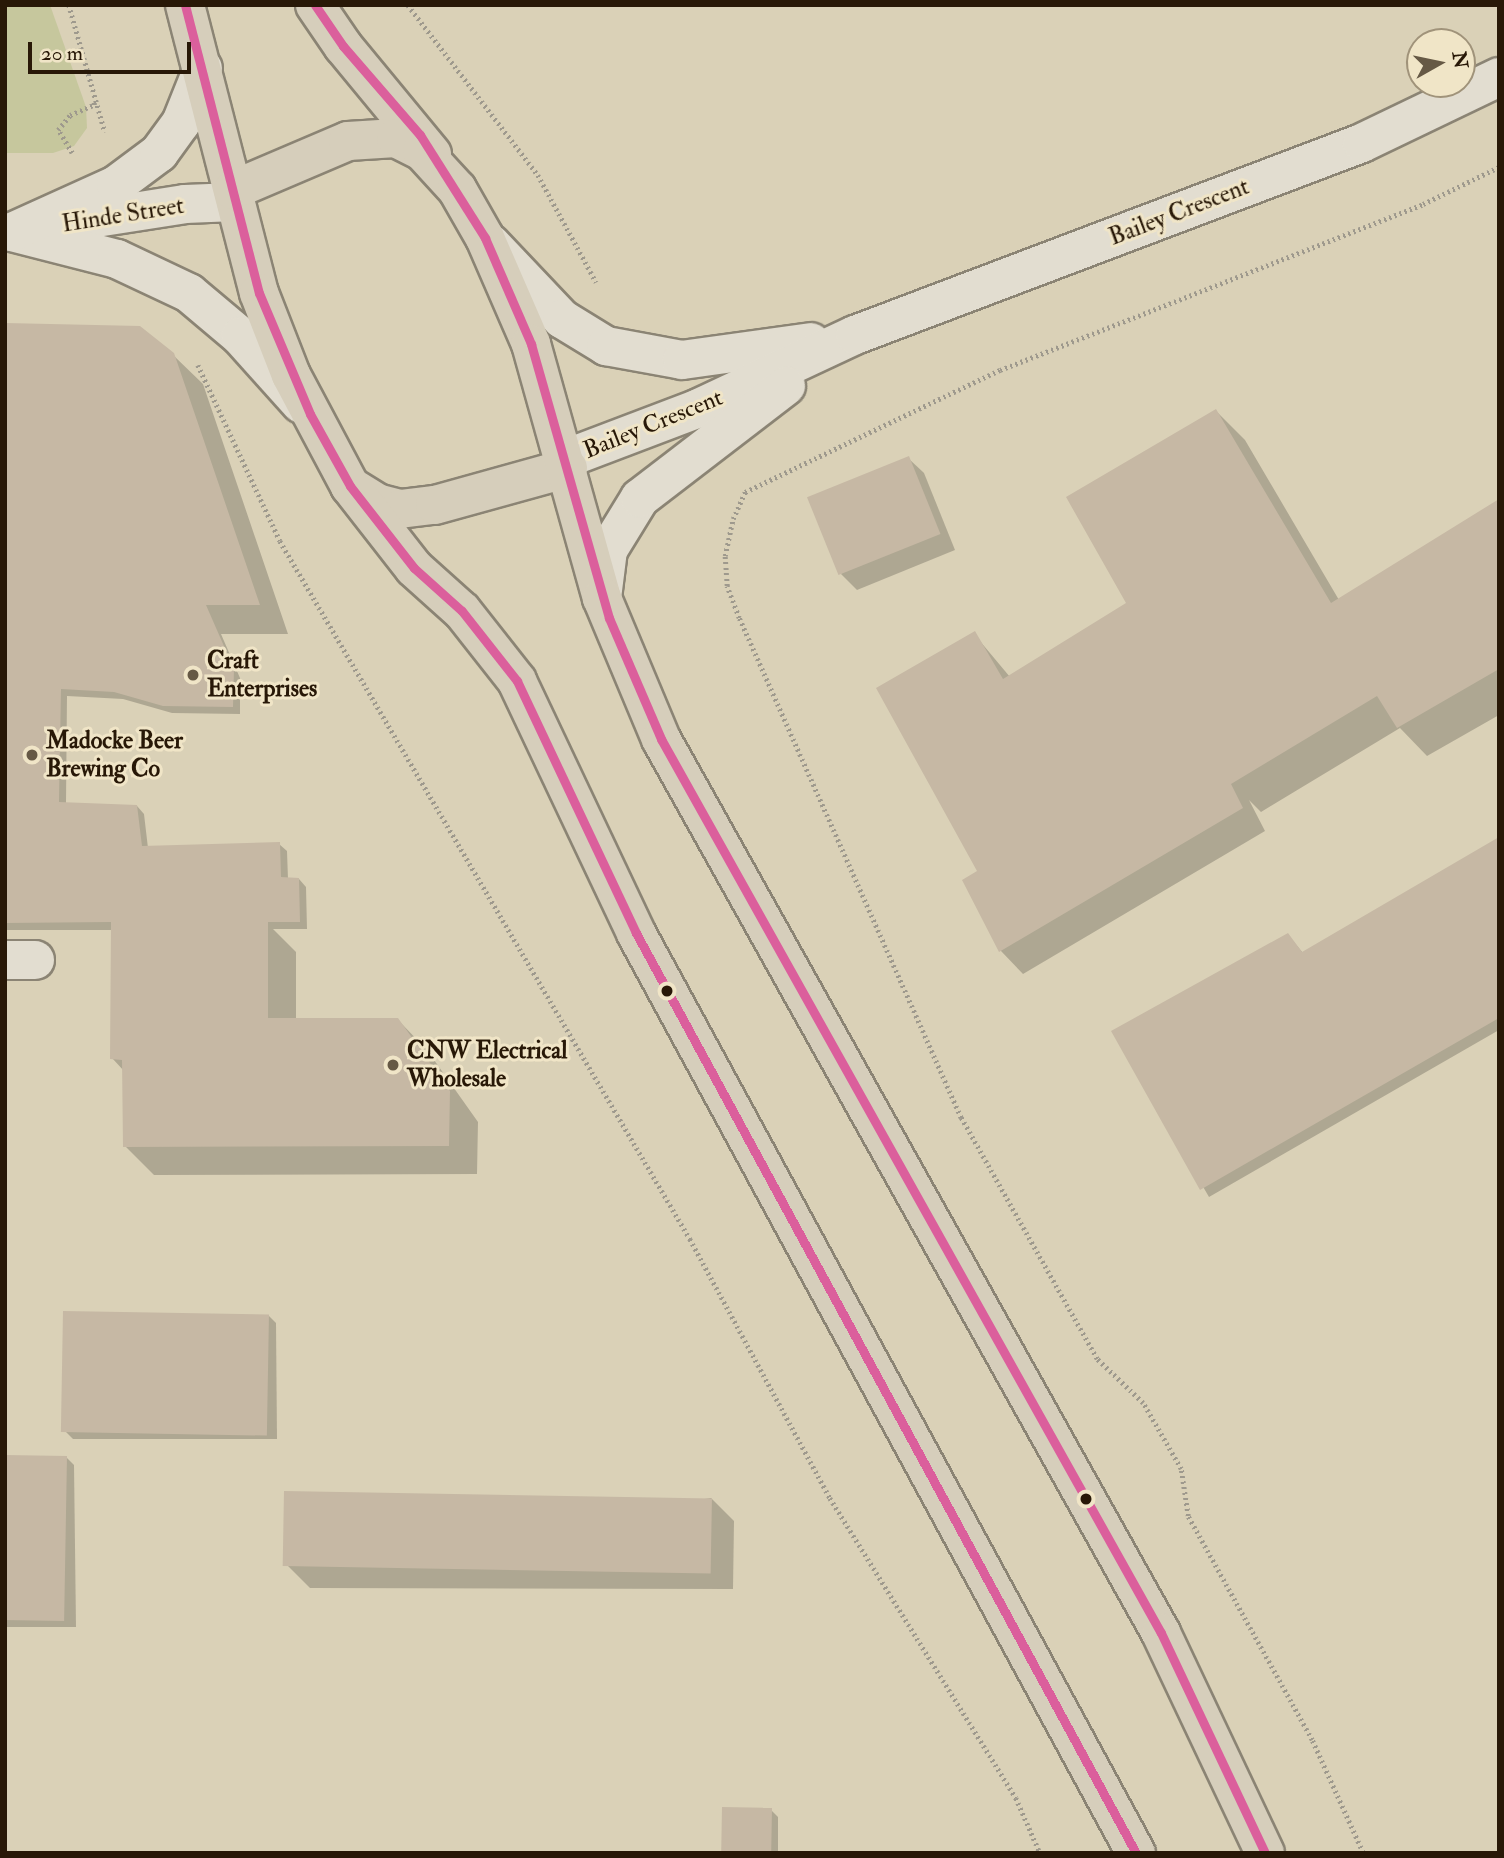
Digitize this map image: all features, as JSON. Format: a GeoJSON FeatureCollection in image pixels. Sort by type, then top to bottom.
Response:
{"type":"FeatureCollection","features":[{"type":"Feature","properties":{"kind":"main road"},"geometry":{"type":"LineString","coordinates":[[185,5],[259,293],[310,414],[351,486],[414,568],[462,611],[517,681],[636,933],[1136,1853]]}},
{"type":"Feature","properties":{"kind":"main road"},"geometry":{"type":"LineString","coordinates":[[315,5],[447,176],[485,238],[531,344],[602,598],[662,738],[1161,1633],[1265,1853]]}},
{"type":"Feature","properties":{"kind":"main road"},"geometry":{"type":"LineString","coordinates":[[234,196],[348,141],[396,138],[422,151],[447,176]]}},
{"type":"Feature","properties":{"kind":"main road"},"geometry":{"type":"LineString","coordinates":[[351,486],[377,503],[400,509],[435,505],[566,464]]}},
{"type":"Feature","properties":{"kind":"street","name":"Hinde Street"},"geometry":{"type":"LineString","coordinates":[[9,232],[101,192],[159,153],[181,123],[203,68]]}},
{"type":"Feature","properties":{"kind":"street","name":"Bailey Crescent"},"geometry":{"type":"LineString","coordinates":[[566,464],[699,408],[855,335],[1362,143],[1499,77]]}},
{"type":"Feature","properties":{"kind":"street","name":"Hinde Street"},"geometry":{"type":"LineString","coordinates":[[9,232],[234,196]]}},
{"type":"Feature","properties":{"kind":"street","name":"Hinde Street"},"geometry":{"type":"LineString","coordinates":[[9,232],[117,259],[189,293],[240,336],[310,414]]}},
{"type":"Feature","properties":{"kind":"street","name":"Bailey Crescent"},"geometry":{"type":"LineString","coordinates":[[485,238],[562,319],[606,346],[638,355],[682,360],[855,335]]}},
{"type":"Feature","properties":{"kind":"street"},"geometry":{"type":"LineString","coordinates":[[602,598],[608,550],[640,498],[855,335]]}},
{"type":"Feature","properties":{"kind":"path"},"geometry":{"type":"LineString","coordinates":[[69,5],[108,143],[89,155],[68,152],[58,130],[70,115],[94,105],[94,100]]}},
{"type":"Feature","properties":{"kind":"path"},"geometry":{"type":"LineString","coordinates":[[408,5],[538,175],[597,284]]}},
{"type":"Feature","properties":{"kind":"path"},"geometry":{"type":"LineString","coordinates":[[89,155],[101,192]]}},
{"type":"Feature","properties":{"kind":"path"},"geometry":{"type":"LineString","coordinates":[[1363,1853],[1312,1740],[1188,1516],[1181,1469],[1143,1404],[1097,1359],[961,1118],[739,618],[727,586],[725,556],[745,492],[1000,370],[1423,204],[1499,167]]}},
{"type":"Feature","properties":{"kind":"path"},"geometry":{"type":"LineString","coordinates":[[194,356],[218,416],[280,541],[690,1239],[830,1498],[1016,1798],[1040,1853]]}},
{"type":"Feature","properties":{"kind":"green space"},"geometry":{"type":"Polygon","coordinates":[[[5,5],[50,5],[86,107],[87,128],[74,146],[53,153],[5,153],[5,5]]]}},
{"type":"Feature","properties":{"kind":"building"},"geometry":{"type":"Polygon","coordinates":[[[5,323],[140,326],[174,353],[260,605],[206,605],[234,669],[233,707],[163,706],[114,692],[61,689],[59,802],[137,805],[142,846],[280,842],[281,877],[299,878],[300,922],[268,922],[268,1018],[398,1018],[450,1091],[449,1146],[123,1147],[122,1060],[110,1059],[111,922],[5,923],[5,323]]]}},
{"type":"Feature","properties":{"kind":"building"},"geometry":{"type":"Polygon","coordinates":[[[1216,409],[1331,603],[1499,499],[1499,669],[1397,728],[1377,696],[1231,784],[1243,808],[999,952],[962,880],[977,871],[876,688],[975,631],[1003,679],[1126,603],[1066,497],[1216,409]]]}},
{"type":"Feature","properties":{"kind":"building"},"geometry":{"type":"Polygon","coordinates":[[[909,456],[940,534],[838,575],[807,497],[909,456]]]}},
{"type":"Feature","properties":{"kind":"building"},"geometry":{"type":"Polygon","coordinates":[[[1499,837],[1499,1018],[1200,1190],[1111,1031],[1288,933],[1302,952],[1499,837]]]}},
{"type":"Feature","properties":{"kind":"building"},"geometry":{"type":"Polygon","coordinates":[[[63,1311],[269,1315],[267,1436],[61,1432],[63,1311]]]}},
{"type":"Feature","properties":{"kind":"building"},"geometry":{"type":"Polygon","coordinates":[[[5,1455],[67,1456],[64,1621],[5,1620],[5,1455]]]}},
{"type":"Feature","properties":{"kind":"building"},"geometry":{"type":"Polygon","coordinates":[[[284,1491],[712,1498],[711,1573],[283,1566],[284,1491]]]}},
{"type":"Feature","properties":{"kind":"building"},"geometry":{"type":"Polygon","coordinates":[[[722,1807],[772,1808],[771,1853],[721,1853],[722,1807]]]}},
{"type":"Feature","properties":{"kind":"transit line"},"geometry":{"type":"LineString","coordinates":[[185,5],[259,293],[310,414],[350,486],[414,568],[462,611],[517,681],[636,933],[1136,1853]]}},
{"type":"Feature","properties":{"kind":"transit line"},"geometry":{"type":"LineString","coordinates":[[315,5],[343,46],[420,135],[485,238],[531,344],[609,618],[661,739],[1161,1633],[1265,1853]]}},
{"type":"Feature","properties":{"kind":"place","name":"Craft Enterprises"},"geometry":{"type":"Point","coordinates":[193,675]}},
{"type":"Feature","properties":{"kind":"place","name":"Madocke Beer Brewing Co"},"geometry":{"type":"Point","coordinates":[32,755]}},
{"type":"Feature","properties":{"kind":"place","name":"CNW Electrical Wholesale"},"geometry":{"type":"Point","coordinates":[393,1065]}}]}
